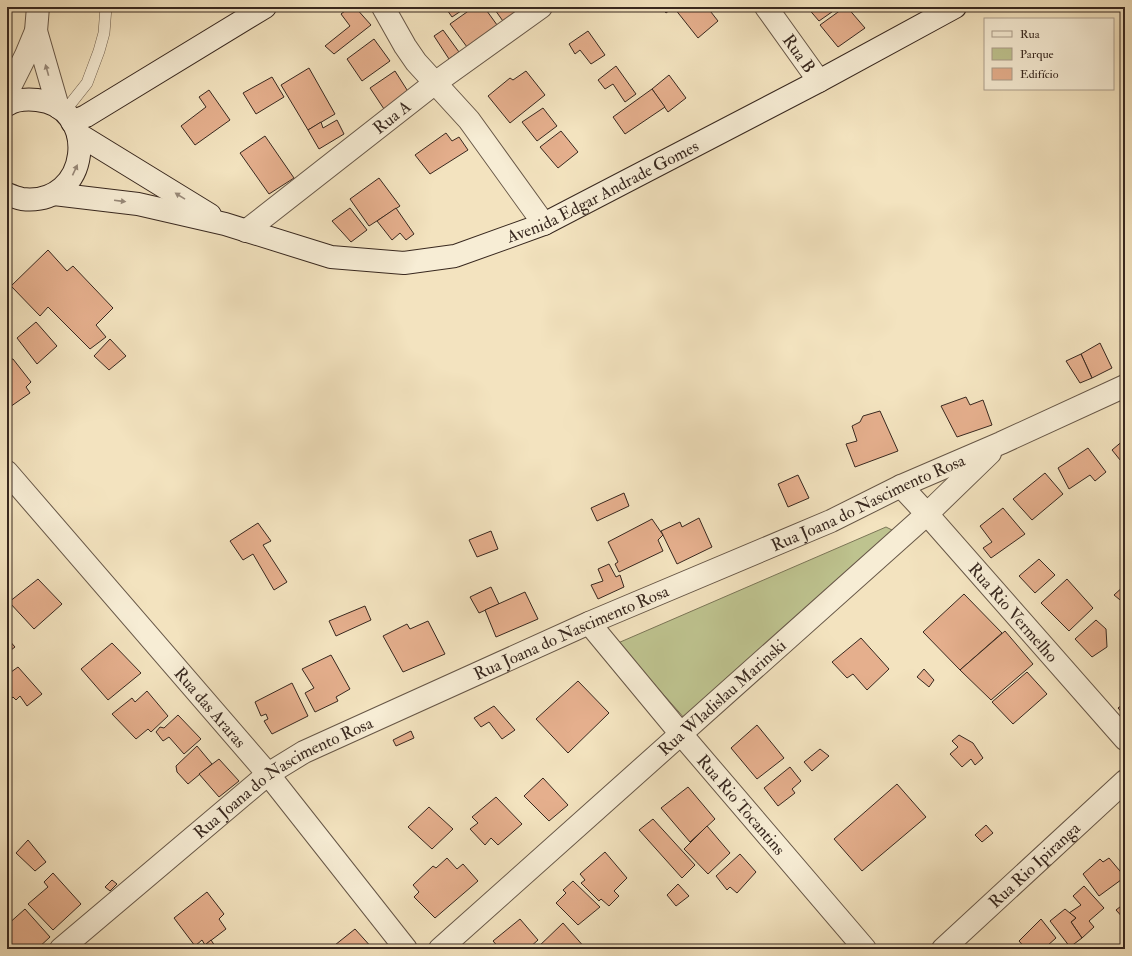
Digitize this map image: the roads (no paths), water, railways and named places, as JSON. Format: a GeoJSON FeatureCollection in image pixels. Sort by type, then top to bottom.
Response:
{"type":"FeatureCollection","features":[{"type":"Feature","properties":{"kind":"street"},"geometry":{"type":"LineString","coordinates":[[7,92],[26,56],[36,31],[38,7]]}},
{"type":"Feature","properties":{"kind":"street"},"geometry":{"type":"LineString","coordinates":[[68,119],[86,116],[265,7]]}},
{"type":"Feature","properties":{"kind":"street"},"geometry":{"type":"LineString","coordinates":[[383,7],[405,46],[416,62],[469,120],[544,224]]}},
{"type":"Feature","properties":{"kind":"street","name":"Rua A"},"geometry":{"type":"LineString","coordinates":[[246,232],[435,83],[541,7]]}},
{"type":"Feature","properties":{"kind":"street","name":"Rua B"},"geometry":{"type":"LineString","coordinates":[[766,7],[819,81]]}},
{"type":"Feature","properties":{"kind":"street","name":"Avenida Edgar Andrade Gomes"},"geometry":{"type":"LineString","coordinates":[[54,194],[138,204],[225,224],[246,232],[331,257],[404,263],[455,256],[544,224],[819,81],[954,7]]}},
{"type":"Feature","properties":{"kind":"street"},"geometry":{"type":"LineString","coordinates":[[12,202],[38,199],[54,194],[67,183],[77,168],[80,152],[36,31]]}},
{"type":"Feature","properties":{"kind":"street","name":"Avenida Edgar Andrade Gomes"},"geometry":{"type":"LineString","coordinates":[[7,105],[26,99],[42,101],[225,224]]}},
{"type":"Feature","properties":{"kind":"street","name":"Rua Joana do Nascimento Rosa"},"geometry":{"type":"LineString","coordinates":[[61,949],[268,774],[304,752],[589,623],[831,521],[901,486],[1001,443],[1125,386]]}},
{"type":"Feature","properties":{"kind":"street","name":"Rua Wladislau Marinski"},"geometry":{"type":"LineString","coordinates":[[440,949],[927,514],[1001,443]]}},
{"type":"Feature","properties":{"kind":"street","name":"Rua das Araras"},"geometry":{"type":"LineString","coordinates":[[7,472],[268,774],[406,949]]}},
{"type":"Feature","properties":{"kind":"street","name":"Rua Rio Vermelho"},"geometry":{"type":"LineString","coordinates":[[901,486],[1125,739]]}},
{"type":"Feature","properties":{"kind":"street","name":"Rua Rio Tocantins"},"geometry":{"type":"LineString","coordinates":[[589,623],[681,734],[865,949]]}},
{"type":"Feature","properties":{"kind":"street","name":"Rua Rio Ipiranga"},"geometry":{"type":"LineString","coordinates":[[942,949],[1125,781]]}},
{"type":"Feature","properties":{"kind":"lane"},"geometry":{"type":"LineString","coordinates":[[68,119],[87,83],[99,51],[104,33],[106,7]]}}]}
